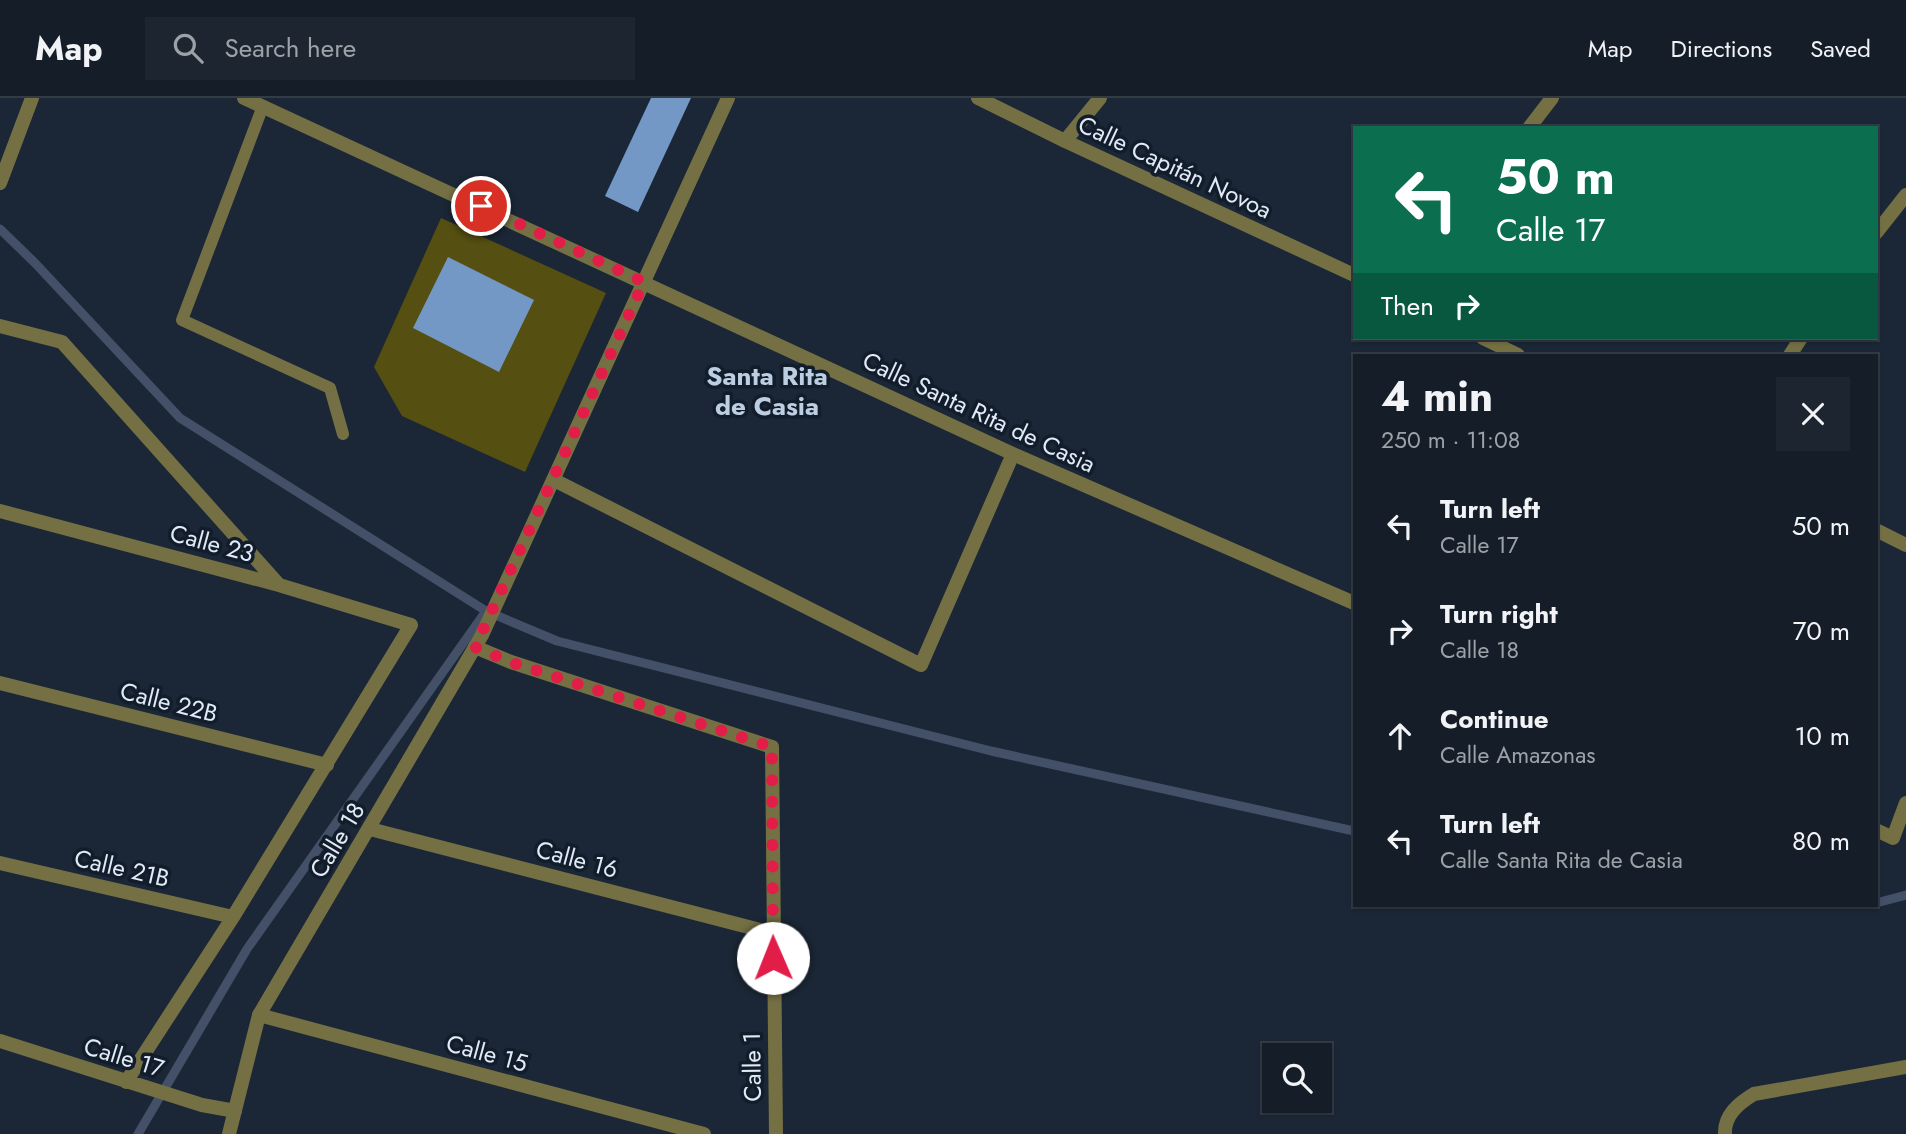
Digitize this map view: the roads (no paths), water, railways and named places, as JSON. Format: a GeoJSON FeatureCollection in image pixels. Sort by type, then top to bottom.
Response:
{"type":"FeatureCollection","features":[{"type":"Feature","properties":{"kind":"street"},"geometry":{"type":"LineString","coordinates":[[0,183],[32,98]]}},
{"type":"Feature","properties":{"kind":"street","name":"Calle Santa Rita de Casia"},"geometry":{"type":"LineString","coordinates":[[244,98],[1013,454],[1353,603]]}},
{"type":"Feature","properties":{"kind":"street","name":"Calle 18"},"geometry":{"type":"LineString","coordinates":[[229,1134],[259,1015],[479,641],[728,98]]}},
{"type":"Feature","properties":{"kind":"street","name":"Calle Capitán Novoa"},"geometry":{"type":"LineString","coordinates":[[978,98],[1353,275]]}},
{"type":"Feature","properties":{"kind":"street"},"geometry":{"type":"LineString","coordinates":[[1065,141],[1100,98]]}},
{"type":"Feature","properties":{"kind":"street"},"geometry":{"type":"LineString","coordinates":[[1531,126],[1552,98]]}},
{"type":"Feature","properties":{"kind":"street"},"geometry":{"type":"LineString","coordinates":[[1878,230],[1906,195]]}},
{"type":"Feature","properties":{"kind":"street"},"geometry":{"type":"LineString","coordinates":[[0,326],[62,342],[279,584]]}},
{"type":"Feature","properties":{"kind":"street"},"geometry":{"type":"LineString","coordinates":[[1487,340],[1516,354]]}},
{"type":"Feature","properties":{"kind":"street"},"geometry":{"type":"LineString","coordinates":[[554,480],[921,665],[1013,454]]}},
{"type":"Feature","properties":{"kind":"street","name":"Calle 23"},"geometry":{"type":"LineString","coordinates":[[0,511],[279,584],[411,625]]}},
{"type":"Feature","properties":{"kind":"street"},"geometry":{"type":"LineString","coordinates":[[1878,531],[1906,545]]}},
{"type":"Feature","properties":{"kind":"street","name":"Calle 18"},"geometry":{"type":"LineString","coordinates":[[127,1082],[233,917],[411,625]]}},
{"type":"Feature","properties":{"kind":"street","name":"Calle 1"},"geometry":{"type":"LineString","coordinates":[[479,641],[510,662],[772,747],[776,1134]]}},
{"type":"Feature","properties":{"kind":"street","name":"Calle 22B"},"geometry":{"type":"LineString","coordinates":[[0,683],[327,765]]}},
{"type":"Feature","properties":{"kind":"street"},"geometry":{"type":"LineString","coordinates":[[1878,831],[1893,838],[1906,803]]}},
{"type":"Feature","properties":{"kind":"street","name":"Calle 16"},"geometry":{"type":"LineString","coordinates":[[370,829],[772,933]]}},
{"type":"Feature","properties":{"kind":"street","name":"Calle 21B"},"geometry":{"type":"LineString","coordinates":[[0,863],[233,917]]}},
{"type":"Feature","properties":{"kind":"street","name":"Calle 15"},"geometry":{"type":"LineString","coordinates":[[259,1015],[704,1134]]}},
{"type":"Feature","properties":{"kind":"street","name":"Calle 17"},"geometry":{"type":"LineString","coordinates":[[0,1041],[202,1105],[235,1111]]}},
{"type":"Feature","properties":{"kind":"street"},"geometry":{"type":"LineString","coordinates":[[1725,1134],[1730,1115],[1740,1102],[1754,1094],[1906,1067]]}},
{"type":"Feature","properties":{"kind":"lane"},"geometry":{"type":"LineString","coordinates":[[263,106],[182,320],[330,388],[343,434]]}},
{"type":"Feature","properties":{"kind":"waterway"},"geometry":{"type":"LineString","coordinates":[[0,229],[180,418],[486,611]]}},
{"type":"Feature","properties":{"kind":"waterway"},"geometry":{"type":"LineString","coordinates":[[138,1134],[247,949],[486,611],[557,641],[991,751],[1353,831]]}},
{"type":"Feature","properties":{"kind":"waterway"},"geometry":{"type":"LineString","coordinates":[[1878,902],[1906,895]]}},
{"type":"Feature","properties":{"kind":"district","name":"Santa Rita de Casia"},"geometry":{"type":"Point","coordinates":[767,391]}}]}
